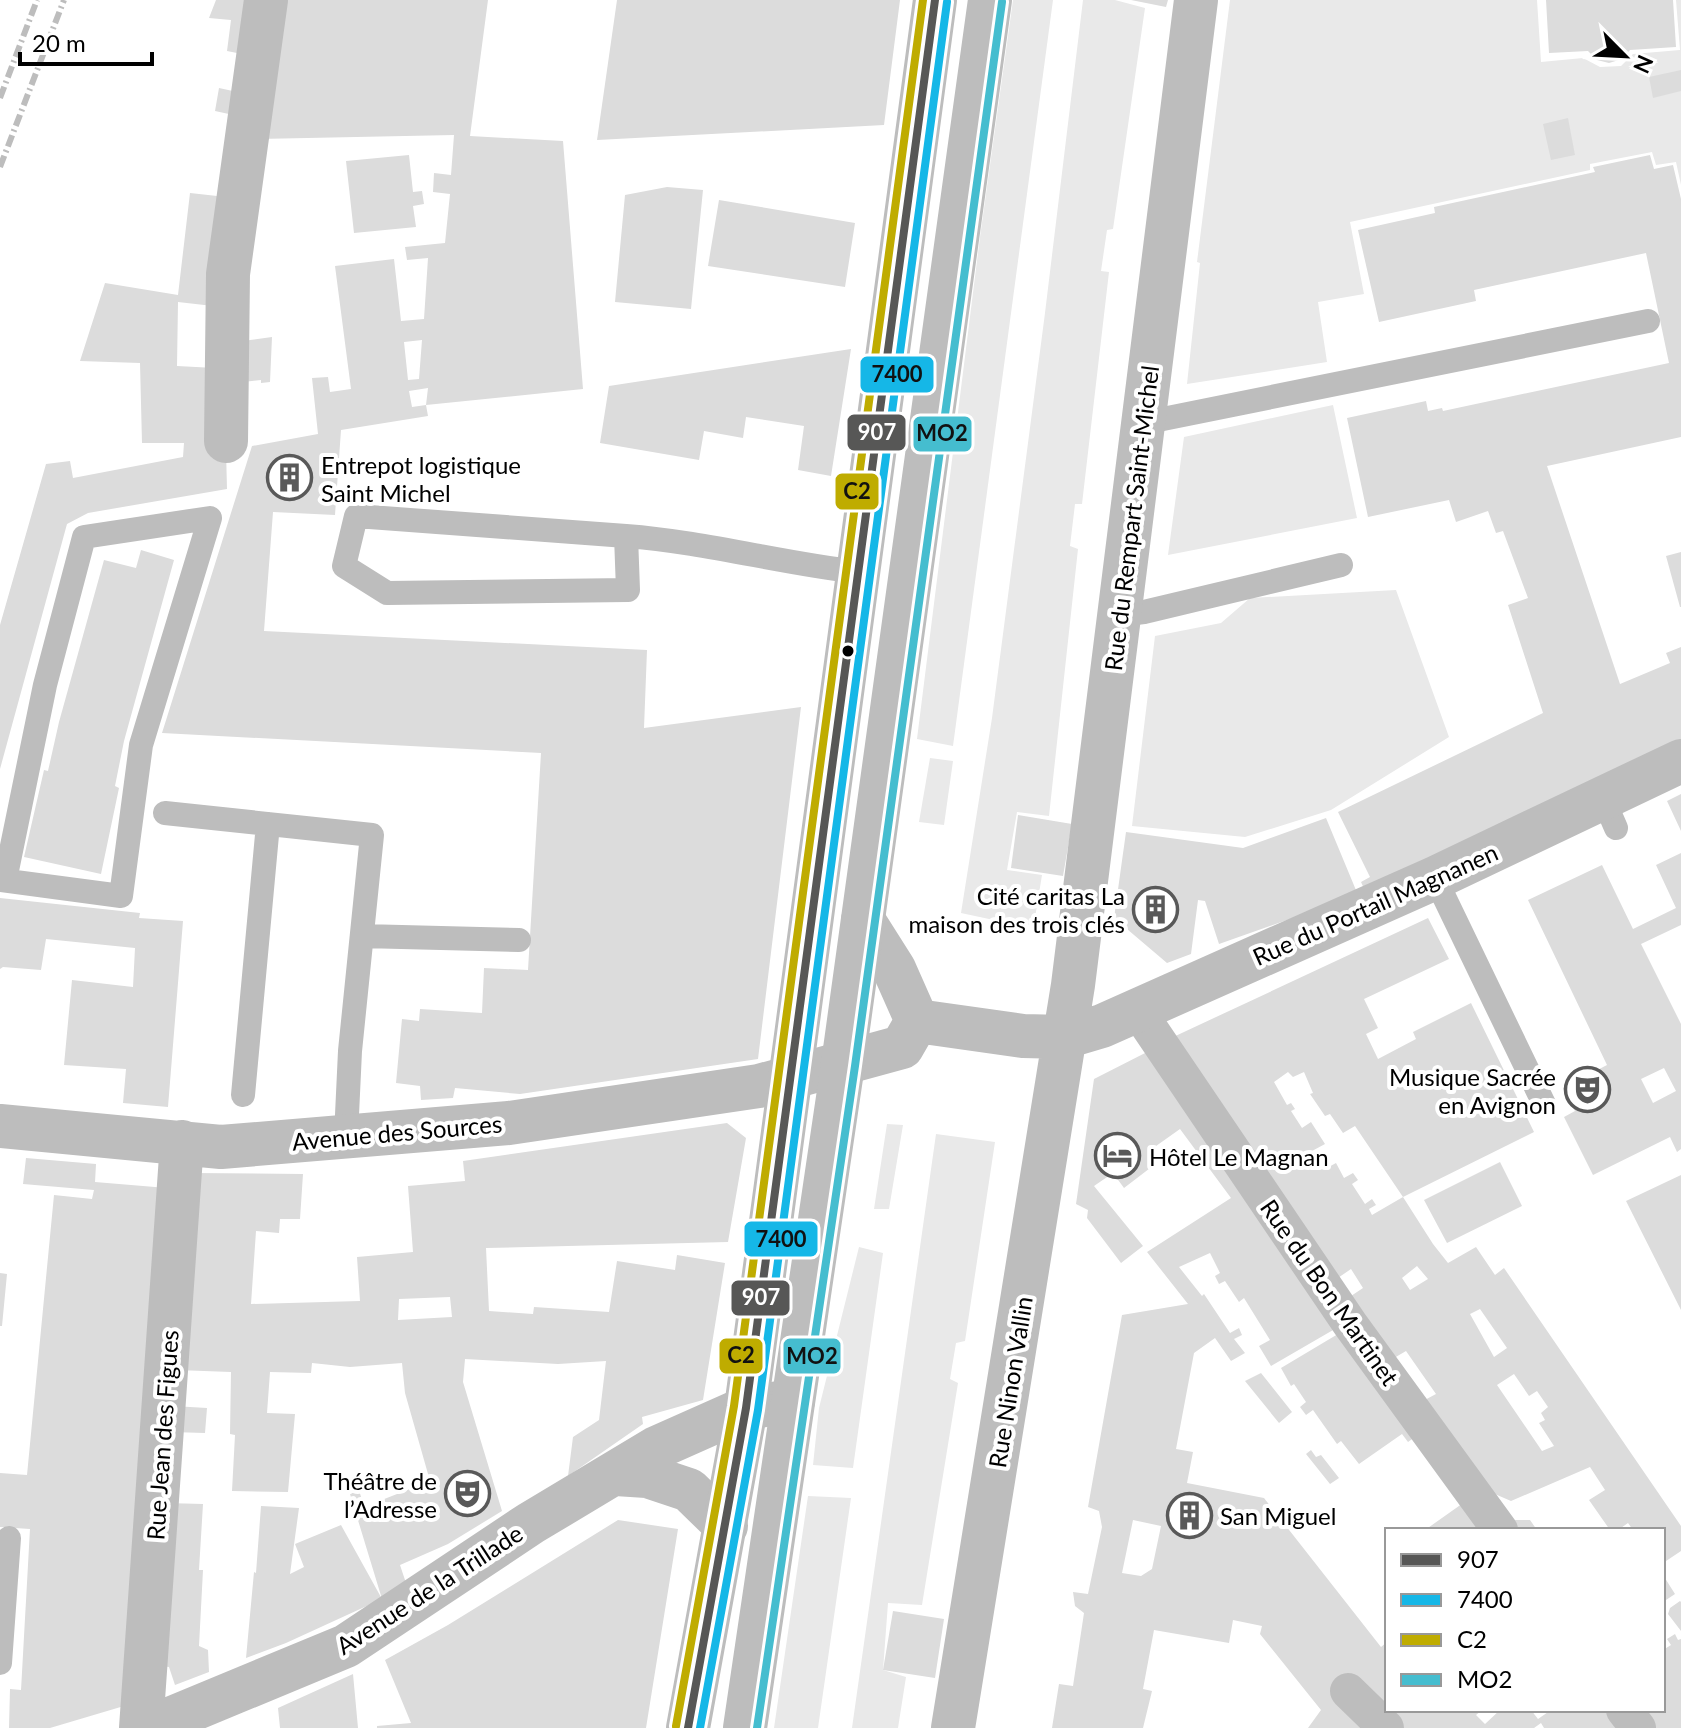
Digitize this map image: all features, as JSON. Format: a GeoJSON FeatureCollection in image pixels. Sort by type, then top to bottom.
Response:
{"type":"FeatureCollection","features":[{"type":"Feature","properties":{"kind":"street"},"geometry":{"type":"LineString","coordinates":[[226,441],[228,274],[266,0]]}},
{"type":"Feature","properties":{"kind":"street"},"geometry":{"type":"LineString","coordinates":[[688,1728],[746,1408],[935,0]]}},
{"type":"Feature","properties":{"kind":"street"},"geometry":{"type":"LineString","coordinates":[[745,1728],[843,1064],[990,0]]}},
{"type":"Feature","properties":{"kind":"street","name":"Rue du Rempart Saint-Michel"},"geometry":{"type":"LineString","coordinates":[[1065,1037],[1196,0]]}},
{"type":"Feature","properties":{"kind":"street","name":"Rue du Portail Magnanen"},"geometry":{"type":"LineString","coordinates":[[917,1021],[1023,1036],[1065,1037],[1102,1026],[1435,878],[1609,813],[1681,761]]}},
{"type":"Feature","properties":{"kind":"street"},"geometry":{"type":"LineString","coordinates":[[863,920],[894,969],[917,1021]]}},
{"type":"Feature","properties":{"kind":"street","name":"Rue du Bon Martinet"},"geometry":{"type":"LineString","coordinates":[[1138,1011],[1350,1324],[1499,1528]]}},
{"type":"Feature","properties":{"kind":"street","name":"Avenue des Sources"},"geometry":{"type":"LineString","coordinates":[[0,1126],[221,1147],[509,1123],[759,1086],[902,1047],[917,1021]]}},
{"type":"Feature","properties":{"kind":"street","name":"Rue Ninon Vallin"},"geometry":{"type":"LineString","coordinates":[[953,1728],[1065,1037]]}},
{"type":"Feature","properties":{"kind":"street","name":"Rue Jean des Figues"},"geometry":{"type":"LineString","coordinates":[[141,1728],[182,1142]]}},
{"type":"Feature","properties":{"kind":"street","name":"Avenue de la Trillade"},"geometry":{"type":"LineString","coordinates":[[148,1728],[346,1646],[531,1523],[656,1448],[746,1408],[793,1401]]}},
{"type":"Feature","properties":{"kind":"street"},"geometry":{"type":"LineString","coordinates":[[616,1474],[647,1476],[689,1490],[726,1526]]}},
{"type":"Feature","properties":{"kind":"street"},"geometry":{"type":"LineString","coordinates":[[1348,1691],[1386,1728]]}},
{"type":"Feature","properties":{"kind":"street"},"geometry":{"type":"LineString","coordinates":[[1626,1712],[1638,1728]]}},
{"type":"Feature","properties":{"kind":"lane"},"geometry":{"type":"LineString","coordinates":[[1143,423],[1648,321]]}},
{"type":"Feature","properties":{"kind":"lane"},"geometry":{"type":"LineString","coordinates":[[626,536],[628,590],[387,593],[344,566],[356,516],[670,539],[808,566],[858,572]]}},
{"type":"Feature","properties":{"kind":"lane"},"geometry":{"type":"LineString","coordinates":[[210,518],[141,745],[121,896],[2,880],[45,685],[84,537],[210,518]]}},
{"type":"Feature","properties":{"kind":"lane"},"geometry":{"type":"LineString","coordinates":[[1119,615],[1144,612],[1341,565]]}},
{"type":"Feature","properties":{"kind":"lane"},"geometry":{"type":"LineString","coordinates":[[165,813],[372,835],[350,1051],[346,1136]]}},
{"type":"Feature","properties":{"kind":"lane"},"geometry":{"type":"LineString","coordinates":[[243,1095],[268,824]]}},
{"type":"Feature","properties":{"kind":"lane"},"geometry":{"type":"LineString","coordinates":[[1435,878],[1544,1104]]}},
{"type":"Feature","properties":{"kind":"lane"},"geometry":{"type":"LineString","coordinates":[[362,936],[519,940]]}},
{"type":"Feature","properties":{"kind":"lane"},"geometry":{"type":"LineString","coordinates":[[0,1663],[9,1538]]}},
{"type":"Feature","properties":{"kind":"shaded area"},"geometry":{"type":"Polygon","coordinates":[[[1013,0],[1053,0],[953,746],[917,739],[1013,0]]]}},
{"type":"Feature","properties":{"kind":"shaded area"},"geometry":{"type":"Polygon","coordinates":[[[1083,0],[1115,0],[1145,8],[1113,229],[1107,230],[1101,271],[1109,272],[1082,504],[1075,504],[1070,546],[1078,549],[1049,816],[1017,812],[1007,870],[1042,875],[1034,924],[1017,925],[961,913],[992,718],[1083,0]]]}},
{"type":"Feature","properties":{"kind":"shaded area"},"geometry":{"type":"Polygon","coordinates":[[[1230,0],[1537,0],[1541,62],[1583,58],[1600,67],[1621,66],[1633,54],[1680,50],[1676,0],[1681,0],[1681,185],[1676,162],[1656,165],[1652,152],[1590,164],[1590,170],[1350,222],[1364,294],[1318,302],[1327,362],[1187,384],[1200,263],[1197,262],[1230,0]]]}},
{"type":"Feature","properties":{"kind":"shaded area"},"geometry":{"type":"Polygon","coordinates":[[[1333,405],[1357,518],[1168,555],[1184,437],[1333,405]]]}},
{"type":"Feature","properties":{"kind":"shaded area"},"geometry":{"type":"Polygon","coordinates":[[[1396,590],[1449,737],[1331,810],[1245,837],[1132,826],[1155,636],[1221,623],[1250,598],[1396,590]]]}},
{"type":"Feature","properties":{"kind":"shaded area"},"geometry":{"type":"Polygon","coordinates":[[[930,758],[953,761],[944,825],[919,822],[930,758]]]}},
{"type":"Feature","properties":{"kind":"shaded area"},"geometry":{"type":"Polygon","coordinates":[[[887,1124],[903,1125],[889,1209],[874,1209],[887,1124]]]}},
{"type":"Feature","properties":{"kind":"shaded area"},"geometry":{"type":"Polygon","coordinates":[[[936,1134],[995,1142],[965,1341],[956,1343],[950,1379],[958,1383],[922,1605],[888,1603],[883,1670],[906,1677],[898,1728],[852,1728],[936,1134]]]}},
{"type":"Feature","properties":{"kind":"shaded area"},"geometry":{"type":"Polygon","coordinates":[[[859,1247],[883,1253],[853,1468],[813,1465],[819,1408],[859,1247]]]}},
{"type":"Feature","properties":{"kind":"shaded area"},"geometry":{"type":"Polygon","coordinates":[[[808,1496],[851,1498],[818,1728],[774,1728],[808,1496]]]}},
{"type":"Feature","properties":{"kind":"building"},"geometry":{"type":"Polygon","coordinates":[[[216,0],[256,0],[247,55],[227,51],[231,20],[209,18],[216,0]]]}},
{"type":"Feature","properties":{"kind":"building"},"geometry":{"type":"Polygon","coordinates":[[[279,0],[488,0],[470,136],[563,141],[583,389],[426,405],[428,416],[341,430],[335,515],[273,512],[264,631],[647,650],[644,728],[801,707],[758,1059],[520,1094],[455,1088],[453,1098],[421,1100],[420,1086],[396,1083],[402,1019],[419,1021],[420,1009],[482,1013],[484,968],[528,970],[541,753],[162,733],[252,446],[318,434],[312,378],[328,377],[330,392],[351,389],[335,266],[394,259],[401,321],[424,319],[428,258],[407,260],[405,247],[445,243],[450,194],[433,192],[434,173],[451,175],[454,135],[258,139],[279,0]],[[422,340],[404,342],[408,380],[419,379],[422,340]],[[428,388],[409,391],[412,407],[426,405],[428,388]]]}},
{"type":"Feature","properties":{"kind":"building"},"geometry":{"type":"Polygon","coordinates":[[[617,0],[900,0],[884,125],[597,140],[617,0]]]}},
{"type":"Feature","properties":{"kind":"building"},"geometry":{"type":"Polygon","coordinates":[[[1131,0],[1168,0],[1166,7],[1131,0]]]}},
{"type":"Feature","properties":{"kind":"building"},"geometry":{"type":"Polygon","coordinates":[[[1546,0],[1673,0],[1676,47],[1630,50],[1622,59],[1609,63],[1597,60],[1588,51],[1549,53],[1546,0]]]}},
{"type":"Feature","properties":{"kind":"building"},"geometry":{"type":"Polygon","coordinates":[[[1681,70],[1681,91],[1653,98],[1649,77],[1681,70]]]}},
{"type":"Feature","properties":{"kind":"building"},"geometry":{"type":"Polygon","coordinates":[[[219,88],[242,93],[238,116],[215,111],[219,88]]]}},
{"type":"Feature","properties":{"kind":"building"},"geometry":{"type":"Polygon","coordinates":[[[1568,118],[1575,155],[1551,160],[1543,124],[1568,118]]]}},
{"type":"Feature","properties":{"kind":"building"},"geometry":{"type":"Polygon","coordinates":[[[409,155],[413,192],[422,191],[424,204],[413,206],[416,227],[354,233],[346,161],[409,155]]]}},
{"type":"Feature","properties":{"kind":"building"},"geometry":{"type":"Polygon","coordinates":[[[1650,155],[1654,169],[1673,165],[1681,199],[1681,437],[1547,466],[1620,684],[1670,663],[1666,653],[1681,647],[1681,739],[1366,893],[1361,882],[1370,877],[1338,812],[1543,713],[1508,605],[1528,598],[1503,531],[1496,533],[1488,511],[1456,522],[1449,500],[1368,517],[1347,418],[1426,401],[1428,411],[1442,408],[1443,411],[1669,363],[1646,253],[1474,290],[1476,301],[1379,322],[1358,230],[1435,213],[1434,207],[1595,172],[1593,167],[1650,155]]]}},
{"type":"Feature","properties":{"kind":"building"},"geometry":{"type":"Polygon","coordinates":[[[667,187],[703,190],[691,309],[615,302],[625,195],[667,187]]]}},
{"type":"Feature","properties":{"kind":"building"},"geometry":{"type":"Polygon","coordinates":[[[190,193],[226,197],[213,306],[178,302],[177,366],[215,368],[226,450],[227,489],[88,513],[67,524],[0,769],[0,625],[46,464],[70,461],[73,478],[183,457],[184,443],[142,443],[140,363],[80,361],[105,283],[178,295],[190,193]]]}},
{"type":"Feature","properties":{"kind":"building"},"geometry":{"type":"Polygon","coordinates":[[[719,200],[855,223],[845,287],[708,266],[719,200]]]}},
{"type":"Feature","properties":{"kind":"building"},"geometry":{"type":"Polygon","coordinates":[[[272,337],[270,382],[235,383],[235,342],[272,337]]]}},
{"type":"Feature","properties":{"kind":"building"},"geometry":{"type":"Polygon","coordinates":[[[851,349],[831,476],[798,470],[804,426],[746,417],[743,438],[704,431],[699,460],[600,443],[609,386],[851,349]]]}},
{"type":"Feature","properties":{"kind":"building"},"geometry":{"type":"Polygon","coordinates":[[[141,550],[174,560],[124,741],[115,786],[119,788],[101,874],[24,857],[44,770],[48,771],[104,560],[136,568],[141,550]]]}},
{"type":"Feature","properties":{"kind":"building"},"geometry":{"type":"Polygon","coordinates":[[[1681,552],[1681,607],[1680,607],[1666,556],[1681,552]]]}},
{"type":"Feature","properties":{"kind":"building"},"geometry":{"type":"Polygon","coordinates":[[[1681,794],[1681,831],[1667,801],[1681,794]]]}},
{"type":"Feature","properties":{"kind":"building"},"geometry":{"type":"Polygon","coordinates":[[[1018,815],[1072,824],[1063,876],[1011,868],[1018,815]]]}},
{"type":"Feature","properties":{"kind":"building"},"geometry":{"type":"Polygon","coordinates":[[[1326,818],[1358,895],[1219,944],[1205,901],[1198,900],[1191,954],[1167,963],[1114,918],[1126,832],[1243,848],[1326,818]]]}},
{"type":"Feature","properties":{"kind":"building"},"geometry":{"type":"Polygon","coordinates":[[[1681,853],[1681,925],[1641,944],[1681,1024],[1681,1149],[1677,1152],[1670,1137],[1593,1175],[1564,1117],[1575,1111],[1563,1088],[1607,1065],[1528,900],[1602,865],[1633,929],[1676,908],[1656,865],[1681,853]],[[1664,1068],[1641,1079],[1653,1103],[1676,1091],[1664,1068]]]}},
{"type":"Feature","properties":{"kind":"building"},"geometry":{"type":"Polygon","coordinates":[[[0,898],[140,913],[139,918],[183,921],[168,1107],[123,1103],[126,1069],[64,1065],[72,980],[133,987],[135,948],[46,939],[41,970],[0,969],[0,898]]]}},
{"type":"Feature","properties":{"kind":"building"},"geometry":{"type":"Polygon","coordinates":[[[1428,918],[1449,959],[1364,999],[1378,1028],[1366,1034],[1378,1059],[1416,1039],[1413,1032],[1471,1003],[1534,1132],[1403,1197],[1448,1263],[1476,1247],[1495,1275],[1504,1268],[1681,1526],[1681,1551],[1665,1562],[1665,1528],[1632,1528],[1628,1523],[1621,1528],[1609,1528],[1589,1500],[1605,1490],[1590,1467],[1511,1501],[1481,1488],[1421,1402],[1436,1394],[1406,1351],[1389,1361],[1345,1300],[1363,1288],[1351,1269],[1332,1282],[1169,1039],[1428,918]],[[1288,1072],[1274,1082],[1287,1105],[1291,1103],[1295,1109],[1291,1111],[1302,1128],[1311,1122],[1325,1144],[1312,1151],[1325,1169],[1336,1163],[1344,1178],[1353,1173],[1358,1180],[1352,1184],[1365,1204],[1372,1199],[1376,1205],[1369,1209],[1372,1215],[1403,1197],[1355,1126],[1343,1133],[1330,1114],[1325,1116],[1310,1094],[1313,1093],[1304,1072],[1293,1077],[1288,1072]],[[1417,1266],[1402,1278],[1410,1290],[1428,1279],[1417,1266]],[[1480,1309],[1470,1314],[1494,1357],[1507,1348],[1480,1309]],[[1514,1374],[1497,1385],[1542,1451],[1554,1446],[1539,1423],[1545,1420],[1541,1413],[1548,1407],[1537,1391],[1529,1396],[1514,1374]]]}},
{"type":"Feature","properties":{"kind":"building","name":"San Miguel"},"geometry":{"type":"Polygon","coordinates":[[[1151,1050],[1340,1326],[1271,1366],[1259,1346],[1270,1340],[1244,1298],[1239,1302],[1225,1281],[1219,1284],[1215,1276],[1220,1273],[1210,1253],[1179,1267],[1202,1296],[1204,1294],[1230,1333],[1239,1328],[1242,1335],[1234,1339],[1245,1353],[1231,1361],[1215,1338],[1194,1353],[1176,1449],[1193,1452],[1187,1483],[1264,1498],[1381,1647],[1385,1644],[1385,1710],[1349,1676],[1374,1728],[1308,1728],[1321,1710],[1260,1634],[1262,1626],[1233,1620],[1229,1643],[1154,1630],[1143,1689],[1152,1691],[1143,1728],[1052,1728],[1059,1684],[1073,1686],[1084,1613],[1075,1606],[1073,1592],[1088,1594],[1102,1527],[1099,1511],[1088,1507],[1122,1315],[1188,1304],[1147,1252],[1231,1198],[1180,1129],[1149,1151],[1158,1162],[1124,1188],[1113,1173],[1094,1186],[1143,1246],[1121,1263],[1087,1218],[1088,1210],[1076,1204],[1094,1079],[1151,1050]],[[1133,1520],[1122,1573],[1141,1576],[1152,1569],[1161,1526],[1133,1520]]]}},
{"type":"Feature","properties":{"kind":"building"},"geometry":{"type":"Polygon","coordinates":[[[727,1123],[746,1138],[728,1242],[486,1248],[489,1311],[533,1314],[534,1307],[609,1312],[617,1261],[675,1270],[677,1255],[725,1263],[703,1400],[642,1417],[643,1424],[568,1476],[573,1437],[599,1420],[606,1361],[558,1364],[465,1359],[463,1382],[502,1511],[448,1544],[400,1565],[407,1586],[382,1599],[350,1494],[359,1490],[364,1507],[430,1481],[405,1393],[402,1363],[350,1367],[312,1363],[311,1373],[270,1372],[267,1413],[295,1414],[288,1492],[232,1491],[235,1435],[230,1434],[231,1372],[177,1370],[191,1173],[303,1174],[300,1219],[280,1219],[279,1233],[256,1231],[251,1304],[360,1301],[357,1257],[413,1252],[408,1186],[465,1181],[463,1161],[727,1123]],[[450,1297],[399,1299],[398,1320],[452,1317],[450,1297]]]}},
{"type":"Feature","properties":{"kind":"building"},"geometry":{"type":"Polygon","coordinates":[[[26,1158],[96,1164],[95,1182],[167,1188],[124,1706],[50,1728],[9,1728],[10,1689],[21,1690],[30,1529],[0,1527],[0,1473],[27,1475],[54,1195],[92,1199],[94,1190],[23,1184],[26,1158]]]}},
{"type":"Feature","properties":{"kind":"building"},"geometry":{"type":"Polygon","coordinates":[[[1500,1162],[1522,1206],[1447,1243],[1424,1200],[1500,1162]]]}},
{"type":"Feature","properties":{"kind":"building"},"geometry":{"type":"Polygon","coordinates":[[[1681,1175],[1681,1310],[1626,1201],[1681,1175]]]}},
{"type":"Feature","properties":{"kind":"building"},"geometry":{"type":"Polygon","coordinates":[[[0,1273],[7,1274],[2,1326],[0,1326],[0,1273]]]}},
{"type":"Feature","properties":{"kind":"building"},"geometry":{"type":"Polygon","coordinates":[[[1343,1331],[1415,1437],[1408,1442],[1402,1434],[1359,1464],[1341,1441],[1337,1444],[1313,1410],[1306,1415],[1300,1407],[1306,1402],[1294,1384],[1291,1386],[1281,1368],[1343,1331]]]}},
{"type":"Feature","properties":{"kind":"building"},"geometry":{"type":"Polygon","coordinates":[[[1261,1373],[1292,1412],[1279,1423],[1245,1381],[1261,1373]]]}},
{"type":"Feature","properties":{"kind":"building"},"geometry":{"type":"Polygon","coordinates":[[[173,1406],[207,1408],[205,1433],[171,1432],[173,1406]]]}},
{"type":"Feature","properties":{"kind":"building"},"geometry":{"type":"Polygon","coordinates":[[[1311,1450],[1316,1457],[1321,1455],[1339,1478],[1330,1484],[1306,1454],[1311,1450]]]}},
{"type":"Feature","properties":{"kind":"building"},"geometry":{"type":"Polygon","coordinates":[[[1466,1501],[1486,1528],[1428,1528],[1466,1501]]]}},
{"type":"Feature","properties":{"kind":"building"},"geometry":{"type":"Polygon","coordinates":[[[166,1503],[203,1504],[199,1646],[208,1650],[209,1672],[175,1685],[169,1667],[152,1665],[166,1503]]]}},
{"type":"Feature","properties":{"kind":"building"},"geometry":{"type":"Polygon","coordinates":[[[261,1506],[299,1508],[290,1574],[304,1567],[295,1544],[341,1525],[382,1599],[246,1658],[256,1573],[261,1506]]]}},
{"type":"Feature","properties":{"kind":"building"},"geometry":{"type":"Polygon","coordinates":[[[618,1520],[678,1529],[646,1728],[377,1728],[411,1723],[385,1660],[448,1625],[618,1520]]]}},
{"type":"Feature","properties":{"kind":"building"},"geometry":{"type":"Polygon","coordinates":[[[1513,1520],[1530,1520],[1536,1528],[1511,1528],[1513,1520]]]}},
{"type":"Feature","properties":{"kind":"building"},"geometry":{"type":"Polygon","coordinates":[[[1665,1578],[1675,1594],[1665,1601],[1665,1578]]]}},
{"type":"Feature","properties":{"kind":"building"},"geometry":{"type":"Polygon","coordinates":[[[1680,1601],[1681,1631],[1668,1614],[1670,1608],[1680,1601]]]}},
{"type":"Feature","properties":{"kind":"building"},"geometry":{"type":"Polygon","coordinates":[[[893,1611],[944,1619],[935,1678],[883,1670],[893,1611]]]}},
{"type":"Feature","properties":{"kind":"building"},"geometry":{"type":"Polygon","coordinates":[[[1675,1634],[1678,1640],[1681,1639],[1681,1728],[1649,1728],[1637,1712],[1665,1712],[1665,1649],[1671,1645],[1667,1639],[1675,1634]]]}},
{"type":"Feature","properties":{"kind":"building"},"geometry":{"type":"Polygon","coordinates":[[[353,1674],[358,1728],[280,1728],[278,1708],[353,1674]]]}},
{"type":"Feature","properties":{"kind":"building","name":"San Miguel"},"geometry":{"type":"Polygon","coordinates":[[[1387,1712],[1480,1712],[1476,1715],[1485,1724],[1498,1712],[1533,1712],[1538,1719],[1548,1712],[1613,1712],[1624,1728],[1544,1728],[1541,1723],[1534,1728],[1404,1728],[1387,1712]]]}},
{"type":"Feature","properties":{"kind":"railway"},"geometry":{"type":"LineString","coordinates":[[0,98],[37,0]]}},
{"type":"Feature","properties":{"kind":"railway"},"geometry":{"type":"LineString","coordinates":[[0,167],[64,0]]}},
{"type":"Feature","properties":{"kind":"transit line","name":"C2"},"geometry":{"type":"LineString","coordinates":[[676,1726],[734,1406],[923,0]]}},
{"type":"Feature","properties":{"kind":"transit line","name":"907"},"geometry":{"type":"LineString","coordinates":[[688,1728],[746,1408],[935,0]]}},
{"type":"Feature","properties":{"kind":"transit line","name":"7400"},"geometry":{"type":"LineString","coordinates":[[700,1728],[758,1410],[947,2]]}},
{"type":"Feature","properties":{"kind":"transit line","name":"MO2"},"geometry":{"type":"LineString","coordinates":[[757,1728],[855,1066],[1002,2]]}},
{"type":"Feature","properties":{"kind":"place","name":"Entrepot logistique Saint Michel"},"geometry":{"type":"Point","coordinates":[290,478]}},
{"type":"Feature","properties":{"kind":"place","name":"Cité caritas La maison des trois clés"},"geometry":{"type":"Point","coordinates":[1156,909]}},
{"type":"Feature","properties":{"kind":"place","name":"Musique Sacrée en Avignon"},"geometry":{"type":"Point","coordinates":[1587,1090]}},
{"type":"Feature","properties":{"kind":"place","name":"Hôtel Le Magnan"},"geometry":{"type":"Point","coordinates":[1118,1156]}},
{"type":"Feature","properties":{"kind":"place","name":"Théâtre de l’Adresse"},"geometry":{"type":"Point","coordinates":[468,1494]}},
{"type":"Feature","properties":{"kind":"place","name":"San Miguel"},"geometry":{"type":"Point","coordinates":[1189,1515]}}]}
